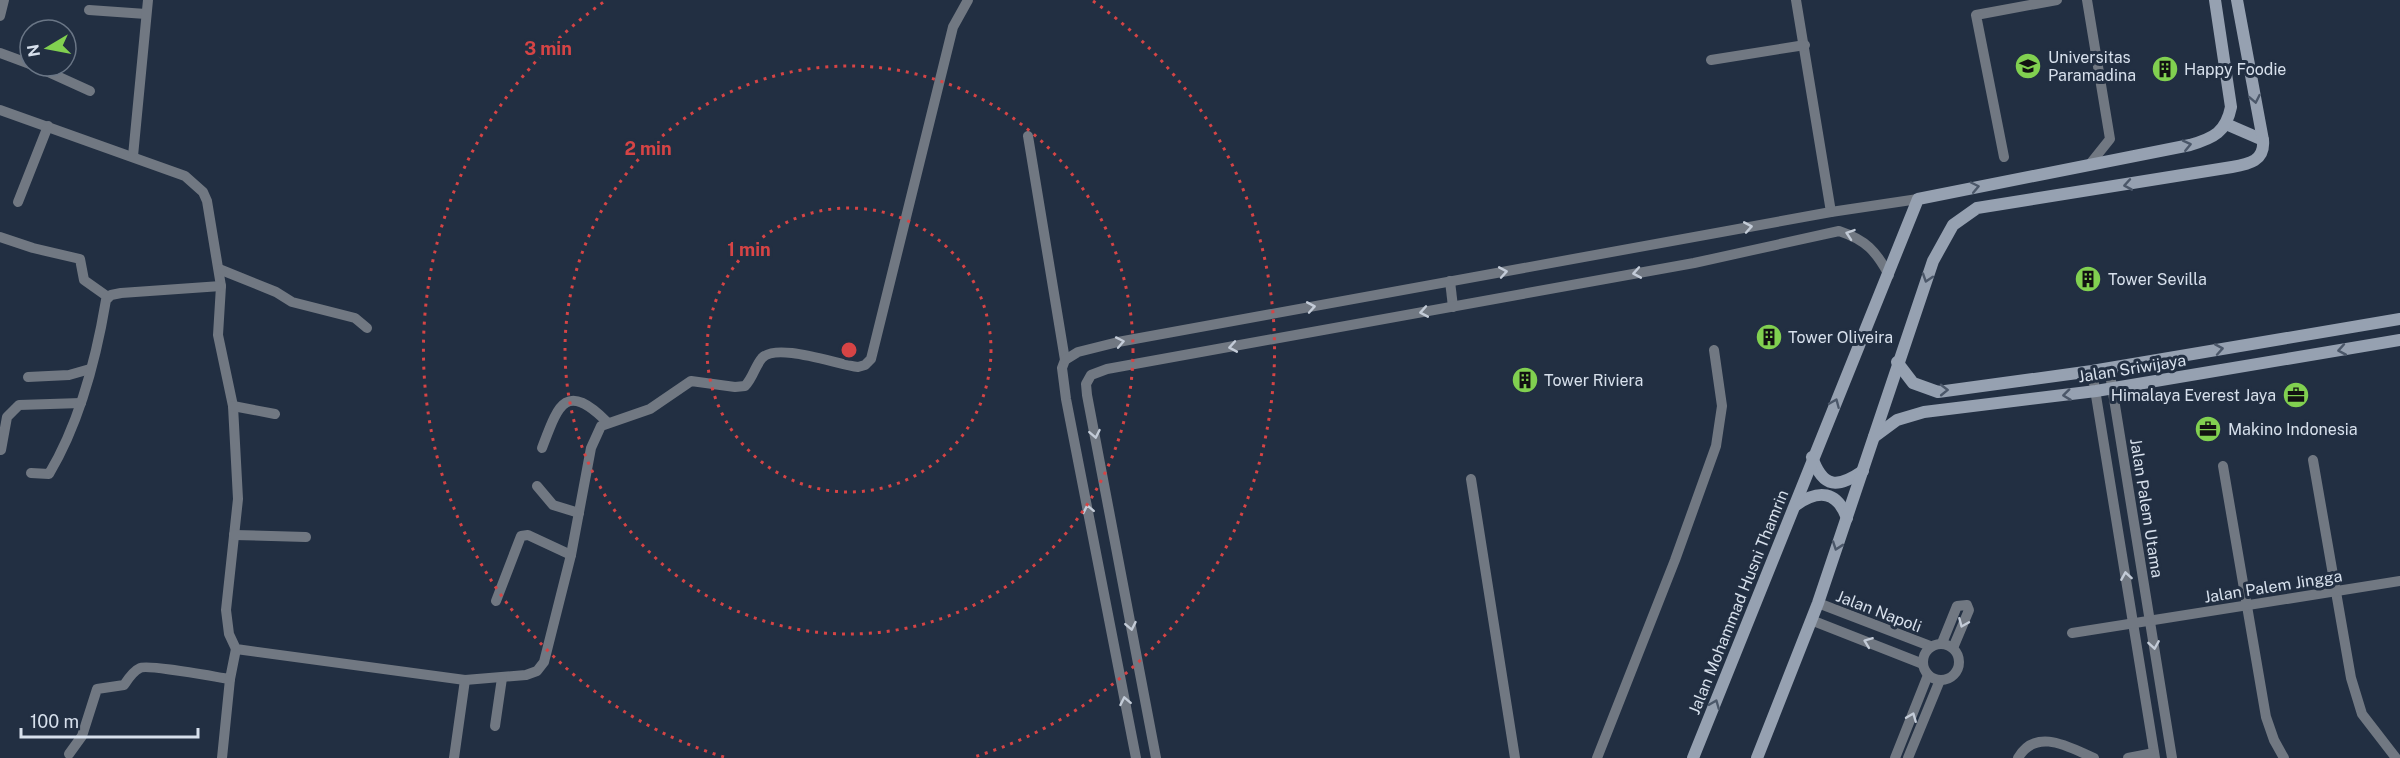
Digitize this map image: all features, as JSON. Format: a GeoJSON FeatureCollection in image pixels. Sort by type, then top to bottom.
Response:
{"type":"FeatureCollection","features":[{"type":"Feature","properties":{"kind":"street"},"geometry":{"type":"LineString","coordinates":[[0,16],[4,0]]}},
{"type":"Feature","properties":{"kind":"street"},"geometry":{"type":"LineString","coordinates":[[133,156],[148,0]]}},
{"type":"Feature","properties":{"kind":"street"},"geometry":{"type":"LineString","coordinates":[[236,649],[465,680],[532,674],[542,667],[571,555],[591,447],[598,429],[607,422],[650,409],[691,381],[735,387],[746,386],[762,359],[771,353],[797,354],[855,366],[867,364],[876,345],[953,27],[968,0]]}},
{"type":"Feature","properties":{"kind":"street"},"geometry":{"type":"LineString","coordinates":[[1797,0],[1831,212]]}},
{"type":"Feature","properties":{"kind":"street"},"geometry":{"type":"LineString","coordinates":[[2004,157],[1976,15],[2058,0]]}},
{"type":"Feature","properties":{"kind":"street"},"geometry":{"type":"LineString","coordinates":[[2087,0],[2110,139],[2090,164]]}},
{"type":"Feature","properties":{"kind":"street"},"geometry":{"type":"LineString","coordinates":[[1065,360],[1078,352],[1118,342],[1831,212],[1918,199],[2190,145],[2218,135],[2226,124],[2231,107],[2230,85],[2215,0]]}},
{"type":"Feature","properties":{"kind":"street"},"geometry":{"type":"LineString","coordinates":[[1757,758],[1818,603],[1932,261],[1953,225],[1977,208],[2244,165],[2261,156],[2263,140],[2236,0]]}},
{"type":"Feature","properties":{"kind":"street"},"geometry":{"type":"LineString","coordinates":[[89,10],[146,14]]}},
{"type":"Feature","properties":{"kind":"street"},"geometry":{"type":"LineString","coordinates":[[1711,60],[1805,45]]}},
{"type":"Feature","properties":{"kind":"street"},"geometry":{"type":"LineString","coordinates":[[0,53],[18,60]]}},
{"type":"Feature","properties":{"kind":"street"},"geometry":{"type":"LineString","coordinates":[[61,78],[90,91]]}},
{"type":"Feature","properties":{"kind":"street"},"geometry":{"type":"LineString","coordinates":[[0,110],[185,176],[203,192],[210,208],[221,286],[219,335],[233,406],[238,499],[226,610],[229,634],[236,649],[230,679],[222,758]]}},
{"type":"Feature","properties":{"kind":"street"},"geometry":{"type":"LineString","coordinates":[[2226,124],[2263,140]]}},
{"type":"Feature","properties":{"kind":"street"},"geometry":{"type":"LineString","coordinates":[[18,202],[48,126]]}},
{"type":"Feature","properties":{"kind":"street"},"geometry":{"type":"LineString","coordinates":[[1028,136],[1065,360],[1062,368],[1066,399],[1136,758]]}},
{"type":"Feature","properties":{"kind":"street","name":"Jalan Mohammad Husni Thamrin"},"geometry":{"type":"LineString","coordinates":[[1693,758],[1796,505],[1812,457],[1889,275],[1918,199]]}},
{"type":"Feature","properties":{"kind":"street"},"geometry":{"type":"LineString","coordinates":[[1156,758],[1087,395],[1089,377],[1107,369],[1695,263],[1839,231],[1860,238],[1876,251],[1889,275]]}},
{"type":"Feature","properties":{"kind":"street"},"geometry":{"type":"LineString","coordinates":[[0,237],[33,248],[80,259],[84,280],[108,297]]}},
{"type":"Feature","properties":{"kind":"street"},"geometry":{"type":"LineString","coordinates":[[219,269],[276,292],[292,302],[355,318],[367,328]]}},
{"type":"Feature","properties":{"kind":"street"},"geometry":{"type":"LineString","coordinates":[[1449,281],[1453,307]]}},
{"type":"Feature","properties":{"kind":"street"},"geometry":{"type":"LineString","coordinates":[[108,297],[121,293],[221,286]]}},
{"type":"Feature","properties":{"kind":"street"},"geometry":{"type":"LineString","coordinates":[[31,473],[49,474],[69,437],[81,403],[108,297]]}},
{"type":"Feature","properties":{"kind":"street","name":"Jalan Sriwijaya"},"geometry":{"type":"LineString","coordinates":[[1897,362],[1913,383],[1938,392],[2092,371],[2400,319]]}},
{"type":"Feature","properties":{"kind":"street","name":"Jalan Sriwijaya"},"geometry":{"type":"LineString","coordinates":[[1874,437],[1897,420],[1924,412],[2097,397],[2400,340]]}},
{"type":"Feature","properties":{"kind":"street"},"geometry":{"type":"LineString","coordinates":[[1597,758],[1716,446],[1722,406],[1714,350]]}},
{"type":"Feature","properties":{"kind":"street","name":"Jalan Palem Utama"},"geometry":{"type":"LineString","coordinates":[[2109,368],[2172,758]]}},
{"type":"Feature","properties":{"kind":"street"},"geometry":{"type":"LineString","coordinates":[[27,376],[69,375],[90,369]]}},
{"type":"Feature","properties":{"kind":"street","name":"Jalan Palem Utama"},"geometry":{"type":"LineString","coordinates":[[2092,371],[2154,755]]}},
{"type":"Feature","properties":{"kind":"street"},"geometry":{"type":"LineString","coordinates":[[542,448],[554,416],[561,404],[567,401],[586,404],[607,422]]}},
{"type":"Feature","properties":{"kind":"street"},"geometry":{"type":"LineString","coordinates":[[1,450],[7,417],[19,405],[81,403]]}},
{"type":"Feature","properties":{"kind":"street"},"geometry":{"type":"LineString","coordinates":[[233,406],[275,414]]}},
{"type":"Feature","properties":{"kind":"street"},"geometry":{"type":"LineString","coordinates":[[1812,457],[1821,477],[1829,482],[1845,482],[1863,471]]}},
{"type":"Feature","properties":{"kind":"street"},"geometry":{"type":"LineString","coordinates":[[2313,460],[2334,591],[2357,700],[2368,723],[2396,758]]}},
{"type":"Feature","properties":{"kind":"street"},"geometry":{"type":"LineString","coordinates":[[2223,466],[2266,717],[2284,758]]}},
{"type":"Feature","properties":{"kind":"street"},"geometry":{"type":"LineString","coordinates":[[1471,479],[1515,758]]}},
{"type":"Feature","properties":{"kind":"street"},"geometry":{"type":"LineString","coordinates":[[537,486],[553,505],[579,513]]}},
{"type":"Feature","properties":{"kind":"street"},"geometry":{"type":"LineString","coordinates":[[1796,505],[1809,497],[1824,495],[1840,502],[1847,518]]}},
{"type":"Feature","properties":{"kind":"street"},"geometry":{"type":"LineString","coordinates":[[496,601],[521,536],[528,535],[571,555]]}},
{"type":"Feature","properties":{"kind":"street"},"geometry":{"type":"LineString","coordinates":[[234,536],[306,537]]}},
{"type":"Feature","properties":{"kind":"street","name":"Jalan Palem Jingga"},"geometry":{"type":"LineString","coordinates":[[2150,621],[2400,581]]}},
{"type":"Feature","properties":{"kind":"street","name":"Jalan Napoli"},"geometry":{"type":"LineString","coordinates":[[1818,603],[1930,646],[1942,643]]}},
{"type":"Feature","properties":{"kind":"street"},"geometry":{"type":"LineString","coordinates":[[1923,664],[1928,675],[1940,680],[1949,678],[1957,670],[1959,658],[1953,648],[1942,643],[1957,606],[1967,605],[1969,610],[1953,648]]}},
{"type":"Feature","properties":{"kind":"street","name":"Jalan Napoli"},"geometry":{"type":"LineString","coordinates":[[1811,620],[1923,664],[1924,654],[1930,646]]}},
{"type":"Feature","properties":{"kind":"street"},"geometry":{"type":"LineString","coordinates":[[2072,633],[2150,621]]}},
{"type":"Feature","properties":{"kind":"street"},"geometry":{"type":"LineString","coordinates":[[69,754],[82,736],[97,689],[124,685],[139,668],[151,665],[174,672],[230,679]]}},
{"type":"Feature","properties":{"kind":"street"},"geometry":{"type":"LineString","coordinates":[[1895,758],[1928,675]]}},
{"type":"Feature","properties":{"kind":"street"},"geometry":{"type":"LineString","coordinates":[[495,726],[502,678]]}},
{"type":"Feature","properties":{"kind":"street"},"geometry":{"type":"LineString","coordinates":[[454,758],[465,680]]}},
{"type":"Feature","properties":{"kind":"street"},"geometry":{"type":"LineString","coordinates":[[1908,758],[1940,680]]}},
{"type":"Feature","properties":{"kind":"street"},"geometry":{"type":"LineString","coordinates":[[2018,758],[2032,743],[2046,740],[2094,758]]}},
{"type":"Feature","properties":{"kind":"street"},"geometry":{"type":"LineString","coordinates":[[2128,758],[2154,755]]}},
{"type":"Feature","properties":{"kind":"place","name":"Universitas Paramadina"},"geometry":{"type":"Point","coordinates":[2028,66]}},
{"type":"Feature","properties":{"kind":"place","name":"Happy Foodie"},"geometry":{"type":"Point","coordinates":[2165,69]}},
{"type":"Feature","properties":{"kind":"place","name":"Tower Sevilla"},"geometry":{"type":"Point","coordinates":[2088,279]}},
{"type":"Feature","properties":{"kind":"place","name":"Tower Oliveira"},"geometry":{"type":"Point","coordinates":[1769,337]}},
{"type":"Feature","properties":{"kind":"place","name":"Tower Riviera"},"geometry":{"type":"Point","coordinates":[1525,380]}},
{"type":"Feature","properties":{"kind":"place","name":"Himalaya Everest Jaya"},"geometry":{"type":"Point","coordinates":[2296,395]}},
{"type":"Feature","properties":{"kind":"place","name":"Makino Indonesia"},"geometry":{"type":"Point","coordinates":[2208,429]}}]}
